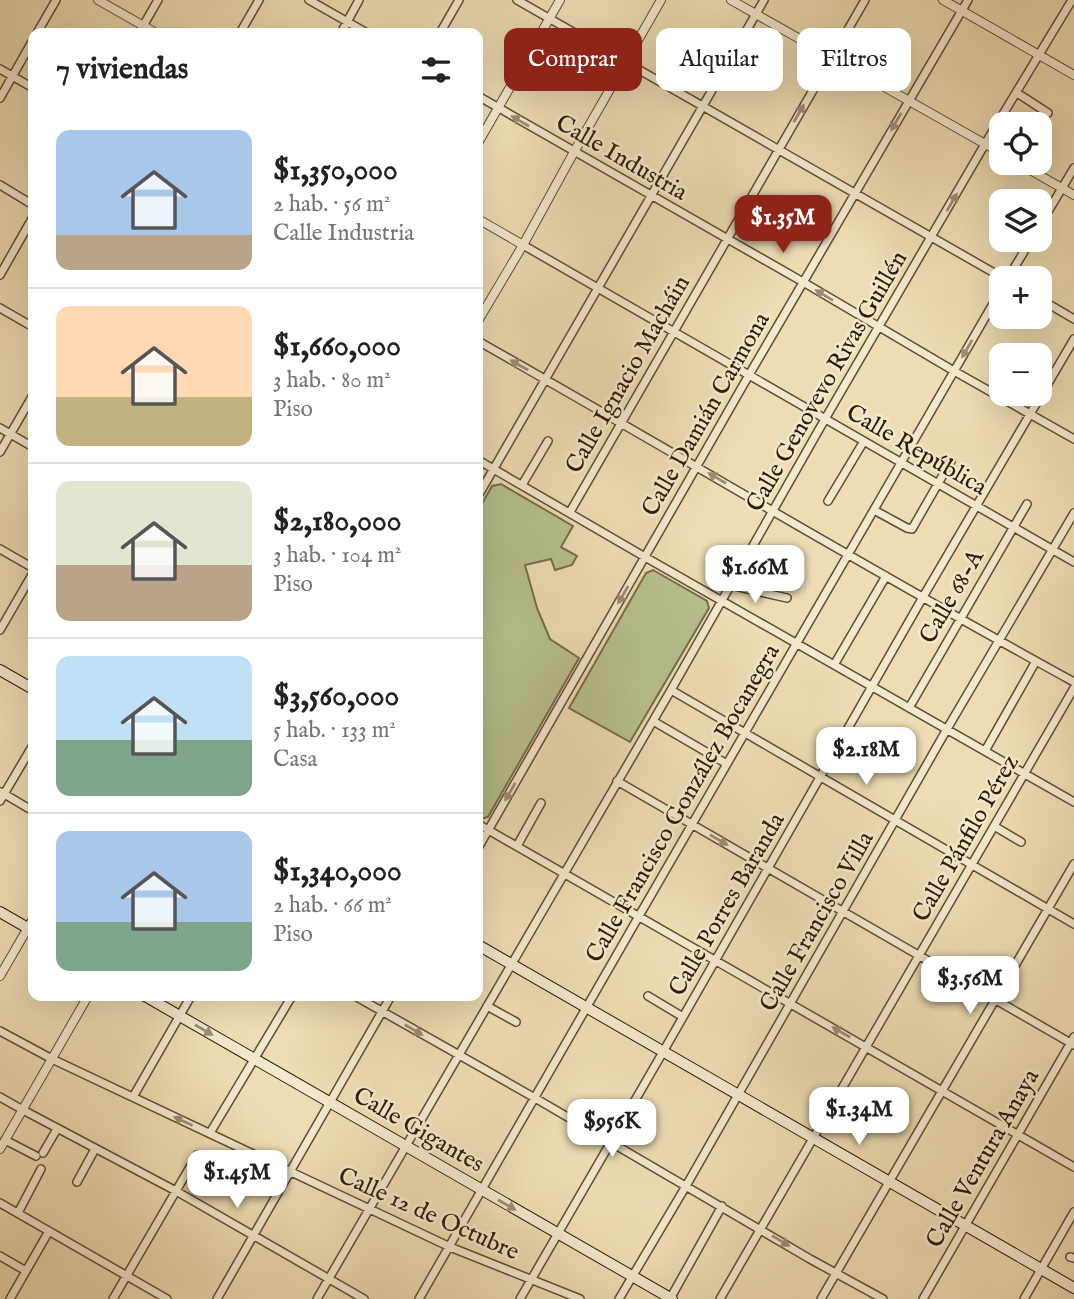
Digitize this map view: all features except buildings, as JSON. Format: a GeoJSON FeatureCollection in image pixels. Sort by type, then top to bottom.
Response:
{"type":"FeatureCollection","features":[{"type":"Feature","properties":{"kind":"main road"},"geometry":{"type":"LineString","coordinates":[[0,670],[28,686]]}},
{"type":"Feature","properties":{"kind":"main road"},"geometry":{"type":"LineString","coordinates":[[0,912],[28,925]]}},
{"type":"Feature","properties":{"kind":"main road"},"geometry":{"type":"LineString","coordinates":[[483,948],[1074,1288]]}},
{"type":"Feature","properties":{"kind":"main road","name":"Calle Gigantes"},"geometry":{"type":"LineString","coordinates":[[154,1001],[671,1299]]}},
{"type":"Feature","properties":{"kind":"street"},"geometry":{"type":"LineString","coordinates":[[40,28],[56,0]]}},
{"type":"Feature","properties":{"kind":"street"},"geometry":{"type":"LineString","coordinates":[[98,0],[138,28]]}},
{"type":"Feature","properties":{"kind":"street"},"geometry":{"type":"LineString","coordinates":[[142,28],[158,0]]}},
{"type":"Feature","properties":{"kind":"street"},"geometry":{"type":"LineString","coordinates":[[243,28],[259,0]]}},
{"type":"Feature","properties":{"kind":"street"},"geometry":{"type":"LineString","coordinates":[[309,0],[358,28]]}},
{"type":"Feature","properties":{"kind":"street"},"geometry":{"type":"LineString","coordinates":[[344,28],[359,0]]}},
{"type":"Feature","properties":{"kind":"street"},"geometry":{"type":"LineString","coordinates":[[443,28],[459,0]]}},
{"type":"Feature","properties":{"kind":"street"},"geometry":{"type":"LineString","coordinates":[[517,0],[567,28]]}},
{"type":"Feature","properties":{"kind":"street"},"geometry":{"type":"LineString","coordinates":[[483,134],[560,0]]}},
{"type":"Feature","properties":{"kind":"street"},"geometry":{"type":"LineString","coordinates":[[642,34],[662,0]]}},
{"type":"Feature","properties":{"kind":"street"},"geometry":{"type":"LineString","coordinates":[[731,0],[797,38]]}},
{"type":"Feature","properties":{"kind":"street"},"geometry":{"type":"LineString","coordinates":[[483,487],[764,0]]}},
{"type":"Feature","properties":{"kind":"street","name":"Calle Ignacio Macháin"},"geometry":{"type":"LineString","coordinates":[[849,28],[865,0]]}},
{"type":"Feature","properties":{"kind":"street"},"geometry":{"type":"LineString","coordinates":[[943,0],[1074,75]]}},
{"type":"Feature","properties":{"kind":"street","name":"Calle Damián Carmona"},"geometry":{"type":"LineString","coordinates":[[483,839],[968,0]]}},
{"type":"Feature","properties":{"kind":"street","name":"Calle Genovevo Rivas Guillén"},"geometry":{"type":"LineString","coordinates":[[317,1299],[671,690],[878,327],[1072,0]]}},
{"type":"Feature","properties":{"kind":"street"},"geometry":{"type":"LineString","coordinates":[[0,98],[28,49]]}},
{"type":"Feature","properties":{"kind":"street"},"geometry":{"type":"LineString","coordinates":[[0,69],[28,85]]}},
{"type":"Feature","properties":{"kind":"street"},"geometry":{"type":"LineString","coordinates":[[642,71],[989,270]]}},
{"type":"Feature","properties":{"kind":"street"},"geometry":{"type":"LineString","coordinates":[[483,313],[609,91]]}},
{"type":"Feature","properties":{"kind":"street","name":"Calle Ignacio Macháin"},"geometry":{"type":"LineString","coordinates":[[570,512],[812,91]]}},
{"type":"Feature","properties":{"kind":"street"},"geometry":{"type":"LineString","coordinates":[[889,91],[989,146]]}},
{"type":"Feature","properties":{"kind":"street"},"geometry":{"type":"LineString","coordinates":[[1017,93],[1046,112]]}},
{"type":"Feature","properties":{"kind":"street","name":"Calle Industria"},"geometry":{"type":"LineString","coordinates":[[483,99],[1074,439]]}},
{"type":"Feature","properties":{"kind":"street"},"geometry":{"type":"LineString","coordinates":[[1052,205],[1074,168]]}},
{"type":"Feature","properties":{"kind":"street"},"geometry":{"type":"LineString","coordinates":[[1039,175],[1074,195]]}},
{"type":"Feature","properties":{"kind":"street"},"geometry":{"type":"LineString","coordinates":[[0,186],[28,202]]}},
{"type":"Feature","properties":{"kind":"street"},"geometry":{"type":"LineString","coordinates":[[483,222],[523,245]]}},
{"type":"Feature","properties":{"kind":"street"},"geometry":{"type":"LineString","coordinates":[[0,275],[28,226]]}},
{"type":"Feature","properties":{"kind":"street","name":"Calle República"},"geometry":{"type":"LineString","coordinates":[[523,245],[1074,562]]}},
{"type":"Feature","properties":{"kind":"street"},"geometry":{"type":"LineString","coordinates":[[1052,306],[1074,319]]}},
{"type":"Feature","properties":{"kind":"street"},"geometry":{"type":"LineString","coordinates":[[0,308],[28,324]]}},
{"type":"Feature","properties":{"kind":"street","name":"Calle Francisco González Bocanegra"},"geometry":{"type":"LineString","coordinates":[[419,1299],[989,311]]}},
{"type":"Feature","properties":{"kind":"street","name":"Calle Porres Baranda"},"geometry":{"type":"LineString","coordinates":[[520,1299],[1074,339]]}},
{"type":"Feature","properties":{"kind":"street"},"geometry":{"type":"LineString","coordinates":[[483,344],[1074,682]]}},
{"type":"Feature","properties":{"kind":"street"},"geometry":{"type":"LineString","coordinates":[[0,452],[28,403]]}},
{"type":"Feature","properties":{"kind":"street"},"geometry":{"type":"LineString","coordinates":[[0,428],[28,444]]}},
{"type":"Feature","properties":{"kind":"street"},"geometry":{"type":"LineString","coordinates":[[522,485],[548,441]]}},
{"type":"Feature","properties":{"kind":"street"},"geometry":{"type":"LineString","coordinates":[[828,501],[864,441]]}},
{"type":"Feature","properties":{"kind":"street"},"geometry":{"type":"LineString","coordinates":[[874,510],[911,529],[951,461]]}},
{"type":"Feature","properties":{"kind":"street"},"geometry":{"type":"LineString","coordinates":[[483,463],[1074,802]]}},
{"type":"Feature","properties":{"kind":"street","name":"Calle 68-A"},"geometry":{"type":"LineString","coordinates":[[909,708],[1027,504]]}},
{"type":"Feature","properties":{"kind":"street","name":"Calle Francisco Villa"},"geometry":{"type":"LineString","coordinates":[[619,1299],[1074,513]]}},
{"type":"Feature","properties":{"kind":"street"},"geometry":{"type":"LineString","coordinates":[[0,549],[28,565]]}},
{"type":"Feature","properties":{"kind":"street"},"geometry":{"type":"LineString","coordinates":[[834,665],[886,576]]}},
{"type":"Feature","properties":{"kind":"street"},"geometry":{"type":"LineString","coordinates":[[0,630],[28,582]]}},
{"type":"Feature","properties":{"kind":"street"},"geometry":{"type":"LineString","coordinates":[[730,585],[787,598]]}},
{"type":"Feature","properties":{"kind":"street"},"geometry":{"type":"LineString","coordinates":[[985,751],[1036,661]]}},
{"type":"Feature","properties":{"kind":"street","name":"Calle Pánfilo Pérez"},"geometry":{"type":"LineString","coordinates":[[720,1299],[1074,688]]}},
{"type":"Feature","properties":{"kind":"street"},"geometry":{"type":"LineString","coordinates":[[671,690],[1074,924]]}},
{"type":"Feature","properties":{"kind":"street"},"geometry":{"type":"LineString","coordinates":[[653,721],[727,764]]}},
{"type":"Feature","properties":{"kind":"street"},"geometry":{"type":"LineString","coordinates":[[28,753],[1,796],[28,809]]}},
{"type":"Feature","properties":{"kind":"street"},"geometry":{"type":"LineString","coordinates":[[617,781],[995,1000],[1073,1042]]}},
{"type":"Feature","properties":{"kind":"street"},"geometry":{"type":"LineString","coordinates":[[517,846],[541,803]]}},
{"type":"Feature","properties":{"kind":"street"},"geometry":{"type":"LineString","coordinates":[[995,826],[1021,842]]}},
{"type":"Feature","properties":{"kind":"street"},"geometry":{"type":"LineString","coordinates":[[483,827],[1074,1167]]}},
{"type":"Feature","properties":{"kind":"street"},"geometry":{"type":"LineString","coordinates":[[821,1299],[1074,864]]}},
{"type":"Feature","properties":{"kind":"street"},"geometry":{"type":"LineString","coordinates":[[0,976],[28,931]]}},
{"type":"Feature","properties":{"kind":"street"},"geometry":{"type":"LineString","coordinates":[[648,996],[683,1017]]}},
{"type":"Feature","properties":{"kind":"street"},"geometry":{"type":"LineString","coordinates":[[0,1149],[85,1001]]}},
{"type":"Feature","properties":{"kind":"street"},"geometry":{"type":"LineString","coordinates":[[133,1097],[188,1001]]}},
{"type":"Feature","properties":{"kind":"street"},"geometry":{"type":"LineString","coordinates":[[210,1133],[289,1001]]}},
{"type":"Feature","properties":{"kind":"street"},"geometry":{"type":"LineString","coordinates":[[363,1001],[883,1299]]}},
{"type":"Feature","properties":{"kind":"street"},"geometry":{"type":"LineString","coordinates":[[217,1299],[388,1001]]}},
{"type":"Feature","properties":{"kind":"street"},"geometry":{"type":"LineString","coordinates":[[487,1006],[516,1022]]}},
{"type":"Feature","properties":{"kind":"street","name":"Calle 12 de Octubre"},"geometry":{"type":"LineString","coordinates":[[0,1031],[52,1059],[450,1247],[580,1299]]}},
{"type":"Feature","properties":{"kind":"street","name":"Calle Ventura Anaya"},"geometry":{"type":"LineString","coordinates":[[923,1299],[1073,1042]]}},
{"type":"Feature","properties":{"kind":"street"},"geometry":{"type":"LineString","coordinates":[[0,1097],[176,1191],[364,1299]]}},
{"type":"Feature","properties":{"kind":"street"},"geometry":{"type":"LineString","coordinates":[[5,1140],[40,1155],[57,1129]]}},
{"type":"Feature","properties":{"kind":"street"},"geometry":{"type":"LineString","coordinates":[[77,1182],[95,1149]]}},
{"type":"Feature","properties":{"kind":"street"},"geometry":{"type":"LineString","coordinates":[[113,1299],[197,1155]]}},
{"type":"Feature","properties":{"kind":"street"},"geometry":{"type":"LineString","coordinates":[[18,1213],[41,1169]]}},
{"type":"Feature","properties":{"kind":"street"},"geometry":{"type":"LineString","coordinates":[[0,1203],[167,1299]]}},
{"type":"Feature","properties":{"kind":"street"},"geometry":{"type":"LineString","coordinates":[[671,1299],[722,1206]]}},
{"type":"Feature","properties":{"kind":"street"},"geometry":{"type":"LineString","coordinates":[[1024,1299],[1074,1212]]}},
{"type":"Feature","properties":{"kind":"street"},"geometry":{"type":"LineString","coordinates":[[10,1299],[49,1231]]}},
{"type":"Feature","properties":{"kind":"street"},"geometry":{"type":"LineString","coordinates":[[0,1256],[26,1271]]}},
{"type":"Feature","properties":{"kind":"green space"},"geometry":{"type":"Polygon","coordinates":[[[501,484],[573,526],[561,547],[577,556],[572,565],[555,570],[551,559],[525,565],[537,608],[550,639],[579,658],[488,817],[483,818],[483,502],[492,486],[501,484]]]}},
{"type":"Feature","properties":{"kind":"green space"},"geometry":{"type":"Polygon","coordinates":[[[653,570],[707,601],[709,608],[630,742],[569,708],[646,573],[653,570]]]}}]}
